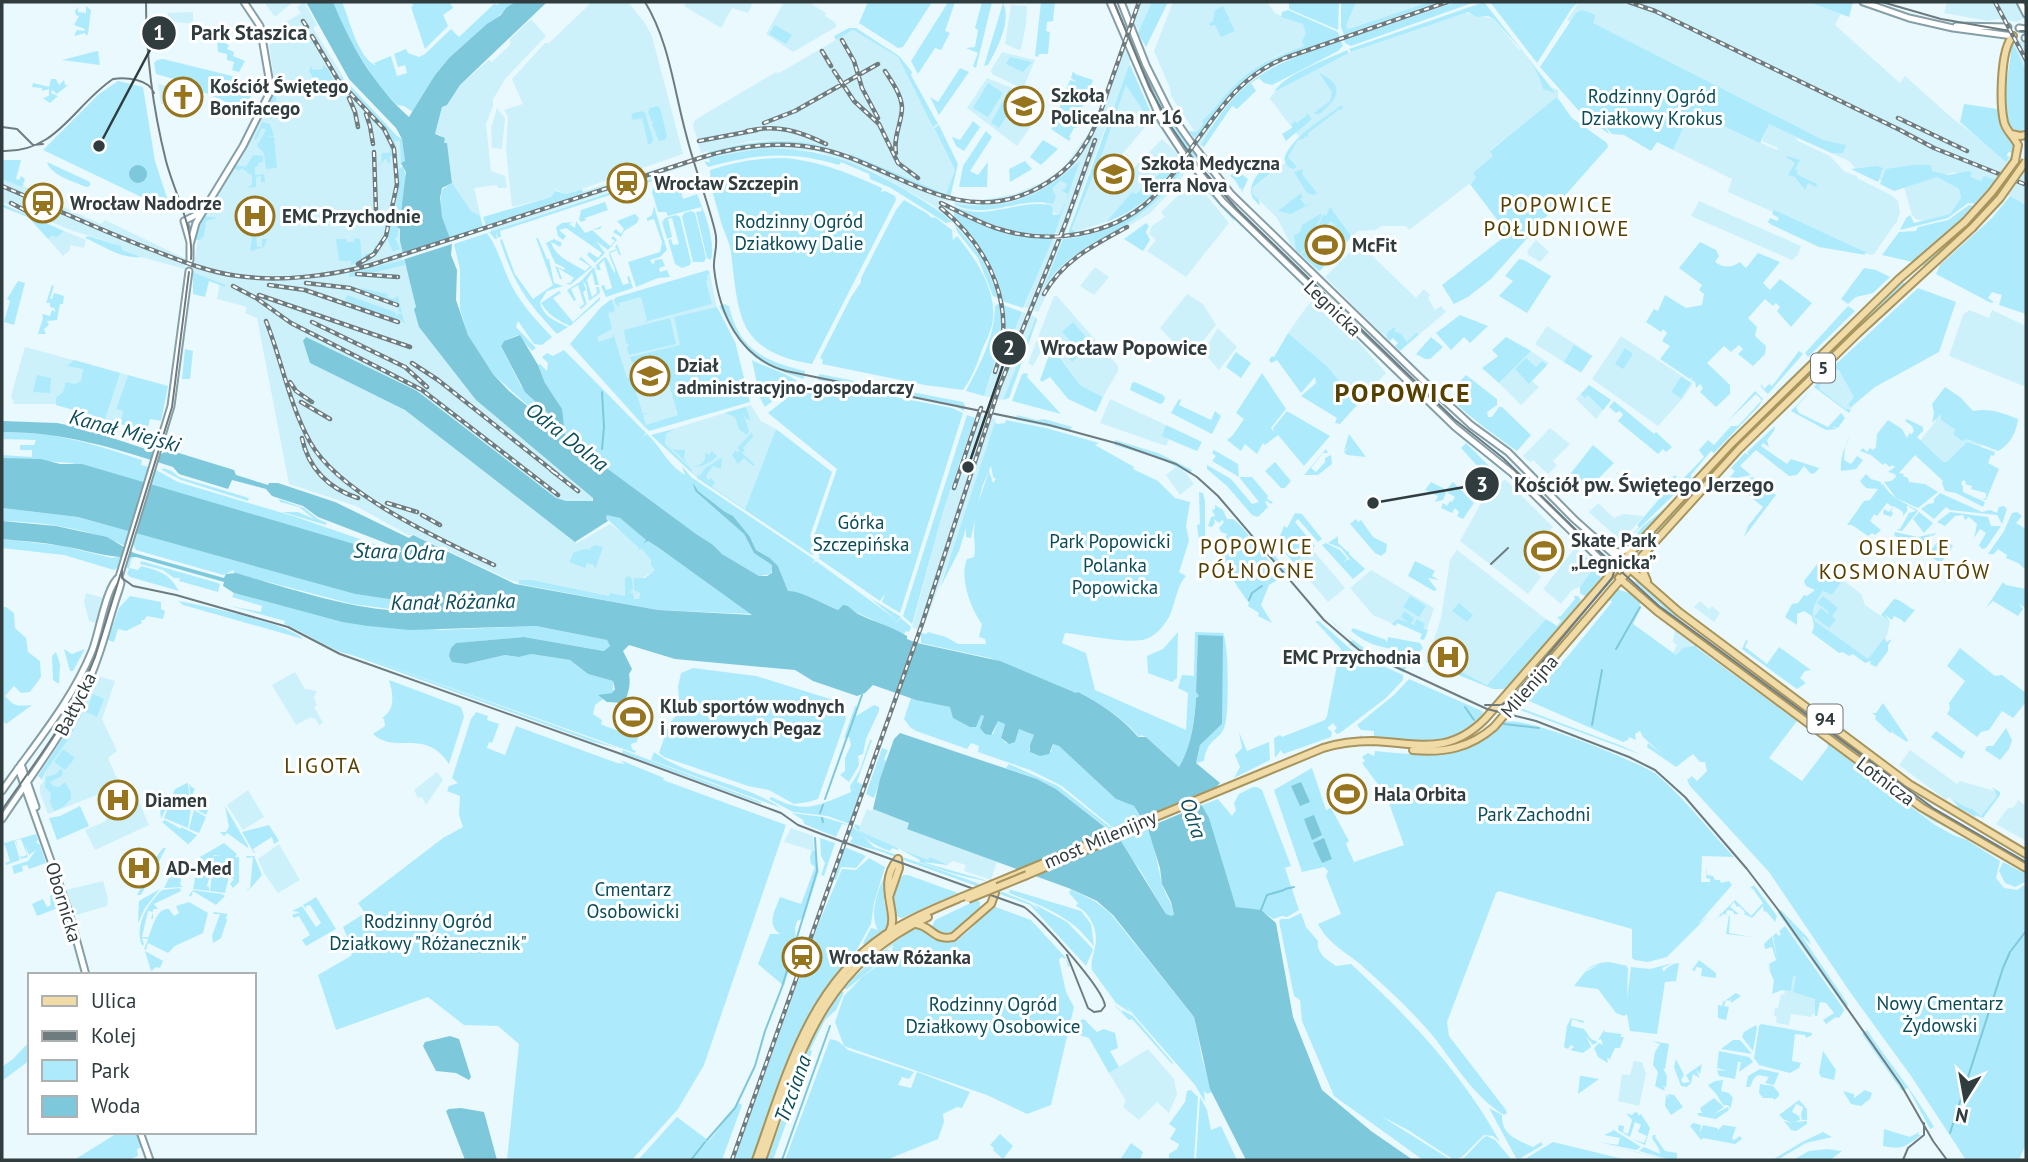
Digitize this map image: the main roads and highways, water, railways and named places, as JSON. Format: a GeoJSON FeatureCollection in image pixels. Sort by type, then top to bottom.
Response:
{"type":"FeatureCollection","features":[{"type":"Feature","properties":{"kind":"main road"},"geometry":{"type":"LineString","coordinates":[[190,245],[201,214],[230,169],[270,94],[271,81],[260,26],[244,2]]}},
{"type":"Feature","properties":{"kind":"main road","name":"Legnicka"},"geometry":{"type":"LineString","coordinates":[[1110,2],[1161,120],[1182,152],[1221,200],[1455,427],[1510,471],[1613,572]]}},
{"type":"Feature","properties":{"kind":"main road","name":"Legnicka"},"geometry":{"type":"LineString","coordinates":[[1121,2],[1146,65],[1169,111],[1231,194],[1395,354],[1471,425],[1508,452],[1568,513],[1622,562]]}},
{"type":"Feature","properties":{"kind":"main road"},"geometry":{"type":"LineString","coordinates":[[1863,2],[1909,18],[2015,37]]}},
{"type":"Feature","properties":{"kind":"main road"},"geometry":{"type":"LineString","coordinates":[[2020,2],[2026,14]]}},
{"type":"Feature","properties":{"kind":"main road"},"geometry":{"type":"LineString","coordinates":[[1946,26],[2008,27]]}},
{"type":"Feature","properties":{"kind":"main road"},"geometry":{"type":"LineString","coordinates":[[2002,34],[2007,44],[2003,121],[2018,145],[2015,161]]}},
{"type":"Feature","properties":{"kind":"main road"},"geometry":{"type":"LineString","coordinates":[[2007,44],[2015,37]]}},
{"type":"Feature","properties":{"kind":"main road"},"geometry":{"type":"LineString","coordinates":[[2010,134],[2026,135]]}},
{"type":"Feature","properties":{"kind":"main road","name":"5"},"geometry":{"type":"LineString","coordinates":[[1613,572],[1732,443],[1910,270],[1965,222],[1992,192],[2026,142]]}},
{"type":"Feature","properties":{"kind":"main road","name":"5"},"geometry":{"type":"LineString","coordinates":[[1621,580],[1739,449],[1972,228],[2000,198],[2026,161]]}},
{"type":"Feature","properties":{"kind":"main road"},"geometry":{"type":"LineString","coordinates":[[190,260],[187,220],[201,214]]}},
{"type":"Feature","properties":{"kind":"main road"},"geometry":{"type":"LineString","coordinates":[[121,575],[173,396],[189,271]]}},
{"type":"Feature","properties":{"kind":"main road"},"geometry":{"type":"LineString","coordinates":[[1608,550],[1621,552],[1638,545]]}},
{"type":"Feature","properties":{"kind":"main road"},"geometry":{"type":"LineString","coordinates":[[1645,554],[1642,569],[1650,587]]}},
{"type":"Feature","properties":{"kind":"main road","name":"Lotnicza"},"geometry":{"type":"LineString","coordinates":[[1622,562],[1679,612],[1905,781],[2026,854]]}},
{"type":"Feature","properties":{"kind":"main road","name":"94"},"geometry":{"type":"LineString","coordinates":[[1613,572],[1621,580]]}},
{"type":"Feature","properties":{"kind":"main road","name":"Milenijna"},"geometry":{"type":"LineString","coordinates":[[1414,748],[1449,743],[1480,725],[1613,572]]}},
{"type":"Feature","properties":{"kind":"main road","name":"Bałtycka"},"geometry":{"type":"LineString","coordinates":[[2,791],[82,672],[94,646],[111,586],[121,575]]}},
{"type":"Feature","properties":{"kind":"main road","name":"Bałtycka"},"geometry":{"type":"LineString","coordinates":[[2,819],[50,751],[86,686],[121,575]]}},
{"type":"Feature","properties":{"kind":"main road","name":"Milenijna"},"geometry":{"type":"LineString","coordinates":[[1414,748],[1436,751],[1457,748],[1485,734],[1507,713],[1621,580]]}},
{"type":"Feature","properties":{"kind":"main road","name":"Lotnicza"},"geometry":{"type":"LineString","coordinates":[[1621,580],[1657,611],[1921,807],[2026,868]]}},
{"type":"Feature","properties":{"kind":"main road","name":"most Milenijny"},"geometry":{"type":"LineString","coordinates":[[912,922],[1313,751],[1333,745],[1360,743],[1414,748]]}},
{"type":"Feature","properties":{"kind":"main road","name":"Obornicka"},"geometry":{"type":"LineString","coordinates":[[20,766],[70,914],[85,973]]}},
{"type":"Feature","properties":{"kind":"main road","name":"Obornicka"},"geometry":{"type":"LineString","coordinates":[[27,784],[41,829]]}},
{"type":"Feature","properties":{"kind":"main road"},"geometry":{"type":"LineString","coordinates":[[18,796],[29,797]]}},
{"type":"Feature","properties":{"kind":"main road"},"geometry":{"type":"LineString","coordinates":[[888,899],[899,868],[898,859],[891,870],[887,891],[888,899],[893,916],[889,933]]}},
{"type":"Feature","properties":{"kind":"main road","name":"most Milenijny"},"geometry":{"type":"LineString","coordinates":[[936,913],[965,898]]}},
{"type":"Feature","properties":{"kind":"main road"},"geometry":{"type":"LineString","coordinates":[[893,916],[898,920],[922,924],[939,937],[953,937],[982,912]]}},
{"type":"Feature","properties":{"kind":"main road"},"geometry":{"type":"LineString","coordinates":[[929,930],[929,921],[936,913]]}},
{"type":"Feature","properties":{"kind":"main road","name":"5"},"geometry":{"type":"LineString","coordinates":[[756,1160],[794,1054],[816,1009],[851,963],[889,933],[936,913]]}},
{"type":"Feature","properties":{"kind":"main road","name":"5"},"geometry":{"type":"LineString","coordinates":[[762,1160],[798,1060],[821,1012],[836,989],[861,963],[912,922]]}},
{"type":"Feature","properties":{"kind":"main road"},"geometry":{"type":"LineString","coordinates":[[141,1134],[150,1160]]}},
{"type":"Feature","properties":{"kind":"water"},"geometry":{"type":"Polygon","coordinates":[[[306,2],[333,2],[364,64],[396,105],[409,117],[449,58],[506,8],[515,2],[547,2],[460,85],[447,105],[442,107],[435,134],[445,138],[444,143],[447,143],[452,183],[442,188],[440,198],[442,217],[452,244],[451,255],[457,270],[456,300],[468,335],[493,374],[509,391],[549,424],[548,413],[525,392],[501,346],[504,341],[520,335],[562,409],[565,435],[722,554],[759,576],[772,573],[772,565],[754,553],[744,534],[695,491],[693,483],[698,491],[733,516],[750,537],[756,550],[778,566],[788,591],[806,595],[838,610],[843,605],[848,606],[858,614],[895,629],[917,643],[1000,661],[1078,692],[1125,723],[1138,737],[1146,737],[1179,767],[1189,743],[1196,698],[1199,696],[1196,692],[1198,635],[1223,636],[1222,724],[1200,745],[1196,763],[1220,783],[1201,804],[1209,818],[1236,907],[1261,910],[1276,923],[1293,1017],[1322,1090],[1371,1131],[1413,1160],[1246,1160],[1210,1089],[1194,1017],[1113,915],[1097,901],[1071,889],[907,829],[909,823],[873,809],[894,739],[900,733],[1037,779],[1056,789],[1119,838],[1166,914],[1172,916],[1174,914],[1171,902],[1162,884],[1148,829],[1134,806],[1116,799],[1059,746],[1053,744],[1049,754],[1040,756],[1030,752],[1034,735],[1019,729],[1015,742],[1009,744],[1001,738],[1005,724],[998,721],[991,735],[985,734],[980,728],[984,716],[981,715],[976,727],[970,727],[953,718],[950,707],[916,700],[873,685],[857,696],[813,681],[795,670],[675,659],[629,645],[623,651],[632,669],[625,703],[607,702],[598,695],[612,693],[615,689],[613,681],[588,674],[570,660],[531,654],[519,657],[505,655],[466,664],[452,662],[449,656],[456,643],[524,637],[604,651],[610,646],[607,640],[536,626],[410,630],[342,622],[234,593],[223,586],[224,582],[136,557],[117,557],[54,545],[2,539],[2,521],[56,526],[107,537],[134,553],[224,578],[226,574],[236,573],[329,600],[381,609],[420,608],[409,602],[355,594],[78,517],[2,508],[2,458],[41,459],[60,464],[82,464],[371,549],[402,552],[396,547],[318,517],[303,506],[272,496],[266,489],[232,480],[228,489],[179,474],[173,467],[89,442],[47,435],[2,432],[2,421],[57,423],[82,428],[161,454],[169,450],[234,470],[236,475],[268,485],[278,483],[335,502],[409,538],[413,535],[515,584],[658,610],[752,615],[659,548],[648,541],[643,544],[646,540],[620,518],[607,515],[608,521],[575,542],[405,410],[310,363],[303,341],[306,337],[417,391],[556,498],[566,501],[593,501],[593,498],[476,400],[419,327],[400,241],[400,229],[397,227],[406,172],[401,163],[405,161],[402,139],[396,128],[349,79],[306,2]]]}},
{"type":"Feature","properties":{"kind":"water"},"geometry":{"type":"Polygon","coordinates":[[[134,165],[142,165],[147,174],[145,181],[134,183],[129,178],[129,170],[134,165]]]}},
{"type":"Feature","properties":{"kind":"water"},"geometry":{"type":"Polygon","coordinates":[[[1301,782],[1310,802],[1300,806],[1291,786],[1301,782]]]}},
{"type":"Feature","properties":{"kind":"water"},"geometry":{"type":"Polygon","coordinates":[[[1314,815],[1322,835],[1312,840],[1304,819],[1314,815]]]}},
{"type":"Feature","properties":{"kind":"water"},"geometry":{"type":"Polygon","coordinates":[[[1324,838],[1332,859],[1322,863],[1313,843],[1324,838]]]}},
{"type":"Feature","properties":{"kind":"water"},"geometry":{"type":"Polygon","coordinates":[[[450,1036],[459,1039],[471,1077],[469,1080],[456,1073],[436,1071],[423,1046],[425,1042],[450,1036]]]}},
{"type":"Feature","properties":{"kind":"water"},"geometry":{"type":"Polygon","coordinates":[[[461,1108],[484,1112],[497,1160],[465,1160],[446,1111],[461,1108]]]}},
{"type":"Feature","properties":{"kind":"waterway","name":"Odra Dolna"},"geometry":{"type":"LineString","coordinates":[[602,392],[602,449]]}},
{"type":"Feature","properties":{"kind":"waterway"},"geometry":{"type":"LineString","coordinates":[[1249,600],[1252,593],[1262,586]]}},
{"type":"Feature","properties":{"kind":"waterway"},"geometry":{"type":"LineString","coordinates":[[1616,649],[1640,607]]}},
{"type":"Feature","properties":{"kind":"waterway"},"geometry":{"type":"LineString","coordinates":[[1592,725],[1602,670]]}},
{"type":"Feature","properties":{"kind":"waterway"},"geometry":{"type":"LineString","coordinates":[[825,799],[862,695]]}},
{"type":"Feature","properties":{"kind":"waterway"},"geometry":{"type":"LineString","coordinates":[[1465,707],[1474,720]]}},
{"type":"Feature","properties":{"kind":"waterway"},"geometry":{"type":"LineString","coordinates":[[1504,724],[1539,728]]}},
{"type":"Feature","properties":{"kind":"waterway"},"geometry":{"type":"LineString","coordinates":[[820,813],[823,805]]}},
{"type":"Feature","properties":{"kind":"waterway"},"geometry":{"type":"LineString","coordinates":[[822,818],[823,822]]}},
{"type":"Feature","properties":{"kind":"waterway"},"geometry":{"type":"LineString","coordinates":[[707,1140],[735,1108],[755,1066],[817,871],[815,838]]}},
{"type":"Feature","properties":{"kind":"waterway"},"geometry":{"type":"LineString","coordinates":[[1285,889],[1294,887]]}},
{"type":"Feature","properties":{"kind":"waterway"},"geometry":{"type":"LineString","coordinates":[[1261,910],[1267,895],[1284,890]]}},
{"type":"Feature","properties":{"kind":"waterway"},"geometry":{"type":"LineString","coordinates":[[1950,1133],[2003,968],[2010,952],[2026,931]]}},
{"type":"Feature","properties":{"kind":"waterway","name":"Trzciana"},"geometry":{"type":"LineString","coordinates":[[782,1160],[830,1026]]}},
{"type":"Feature","properties":{"kind":"waterway"},"geometry":{"type":"LineString","coordinates":[[691,1160],[705,1142]]}},
{"type":"Feature","properties":{"kind":"tram line"},"geometry":{"type":"LineString","coordinates":[[146,2],[149,62],[157,122],[166,161],[187,222],[191,259]]}},
{"type":"Feature","properties":{"kind":"tram line"},"geometry":{"type":"LineString","coordinates":[[645,2],[665,49],[689,146],[715,231],[714,268],[721,301],[734,332],[756,356],[786,371],[1049,425],[1119,444],[1176,464],[1197,477],[1218,496],[1324,620],[1359,650],[1487,709],[1536,721],[1629,757],[1655,770],[1685,797],[1779,911],[1901,1085],[1947,1160]]}},
{"type":"Feature","properties":{"kind":"tram line"},"geometry":{"type":"LineString","coordinates":[[1114,2],[1150,89],[1194,160],[1237,209],[1454,419],[1503,458],[1659,606],[1933,808],[2026,862]]}},
{"type":"Feature","properties":{"kind":"tram line"},"geometry":{"type":"LineString","coordinates":[[1882,2],[1941,19],[2010,31]]}},
{"type":"Feature","properties":{"kind":"tram line"},"geometry":{"type":"LineString","coordinates":[[2020,31],[2026,31]]}},
{"type":"Feature","properties":{"kind":"tram line"},"geometry":{"type":"LineString","coordinates":[[2,151],[21,150],[51,136],[113,79],[124,78],[142,82],[154,93]]}},
{"type":"Feature","properties":{"kind":"tram line"},"geometry":{"type":"LineString","coordinates":[[2,127],[17,129],[33,145],[43,144]]}},
{"type":"Feature","properties":{"kind":"tram line"},"geometry":{"type":"LineString","coordinates":[[2,810],[65,718],[95,657],[172,407],[189,272]]}},
{"type":"Feature","properties":{"kind":"tram line"},"geometry":{"type":"LineString","coordinates":[[1491,564],[1508,548]]}},
{"type":"Feature","properties":{"kind":"tram line"},"geometry":{"type":"LineString","coordinates":[[1485,705],[1501,705],[1513,697],[1612,578],[1615,569],[1610,562]]}},
{"type":"Feature","properties":{"kind":"tram line"},"geometry":{"type":"LineString","coordinates":[[122,570],[122,578],[133,586],[176,595],[288,627],[340,654],[781,813],[798,825],[1024,907],[1056,938],[1083,970],[1102,997],[1105,1006],[1101,1011],[1094,1012],[1088,1008],[1067,955]]}},
{"type":"Feature","properties":{"kind":"tram line"},"geometry":{"type":"LineString","coordinates":[[1903,1160],[1908,1148],[1924,1135],[1924,1123]]}},
{"type":"Feature","properties":{"kind":"railway"},"geometry":{"type":"LineString","coordinates":[[2,186],[193,265],[215,272],[254,278],[322,275],[371,265],[703,157],[764,145],[794,145],[825,150],[951,198],[977,202],[1004,200],[1047,183],[1079,153],[1098,118],[1139,2]]}},
{"type":"Feature","properties":{"kind":"railway"},"geometry":{"type":"LineString","coordinates":[[941,203],[977,221],[1018,234],[1079,234],[1117,222],[1158,192],[1229,98],[1259,71],[1285,58],[1447,2]]}},
{"type":"Feature","properties":{"kind":"railway"},"geometry":{"type":"LineString","coordinates":[[1629,2],[1655,11],[1934,148],[2024,184]]}},
{"type":"Feature","properties":{"kind":"railway"},"geometry":{"type":"LineString","coordinates":[[1995,2],[2026,60]]}},
{"type":"Feature","properties":{"kind":"railway"},"geometry":{"type":"LineString","coordinates":[[303,21],[307,27]]}},
{"type":"Feature","properties":{"kind":"railway"},"geometry":{"type":"LineString","coordinates":[[312,36],[338,80],[384,129],[394,149],[397,184],[386,236],[374,254],[358,264]]}},
{"type":"Feature","properties":{"kind":"railway"},"geometry":{"type":"LineString","coordinates":[[842,40],[878,118]]}},
{"type":"Feature","properties":{"kind":"railway"},"geometry":{"type":"LineString","coordinates":[[822,51],[831,66]]}},
{"type":"Feature","properties":{"kind":"railway"},"geometry":{"type":"LineString","coordinates":[[764,123],[795,111],[878,64]]}},
{"type":"Feature","properties":{"kind":"railway"},"geometry":{"type":"LineString","coordinates":[[834,71],[854,101],[879,124],[898,163],[918,178]]}},
{"type":"Feature","properties":{"kind":"railway"},"geometry":{"type":"LineString","coordinates":[[885,71],[898,93],[902,107],[896,153]]}},
{"type":"Feature","properties":{"kind":"railway"},"geometry":{"type":"LineString","coordinates":[[349,98],[358,127]]}},
{"type":"Feature","properties":{"kind":"railway"},"geometry":{"type":"LineString","coordinates":[[366,114],[373,144]]}},
{"type":"Feature","properties":{"kind":"railway"},"geometry":{"type":"LineString","coordinates":[[1898,118],[1967,151]]}},
{"type":"Feature","properties":{"kind":"railway"},"geometry":{"type":"LineString","coordinates":[[747,131],[768,128],[788,130],[826,144]]}},
{"type":"Feature","properties":{"kind":"railway"},"geometry":{"type":"LineString","coordinates":[[699,141],[757,130]]}},
{"type":"Feature","properties":{"kind":"railway"},"geometry":{"type":"LineString","coordinates":[[732,1160],[922,624],[999,388],[1066,222],[1095,140]]}},
{"type":"Feature","properties":{"kind":"railway"},"geometry":{"type":"LineString","coordinates":[[374,152],[376,212]]}},
{"type":"Feature","properties":{"kind":"railway"},"geometry":{"type":"LineString","coordinates":[[11,203],[30,213]]}},
{"type":"Feature","properties":{"kind":"railway"},"geometry":{"type":"LineString","coordinates":[[941,208],[974,242],[995,282],[1001,303],[1003,326],[995,372]]}},
{"type":"Feature","properties":{"kind":"railway"},"geometry":{"type":"LineString","coordinates":[[1044,294],[1070,263],[1091,247],[1127,227]]}},
{"type":"Feature","properties":{"kind":"railway"},"geometry":{"type":"LineString","coordinates":[[357,274],[398,277]]}},
{"type":"Feature","properties":{"kind":"railway"},"geometry":{"type":"LineString","coordinates":[[306,283],[350,288],[397,305]]}},
{"type":"Feature","properties":{"kind":"railway"},"geometry":{"type":"LineString","coordinates":[[269,285],[305,290],[398,322]]}},
{"type":"Feature","properties":{"kind":"railway"},"geometry":{"type":"LineString","coordinates":[[233,286],[256,298],[291,323],[422,390],[558,495]]}},
{"type":"Feature","properties":{"kind":"railway"},"geometry":{"type":"LineString","coordinates":[[259,295],[410,347]]}},
{"type":"Feature","properties":{"kind":"railway"},"geometry":{"type":"LineString","coordinates":[[266,321],[303,428],[324,461],[344,480],[393,514],[494,565]]}},
{"type":"Feature","properties":{"kind":"railway"},"geometry":{"type":"LineString","coordinates":[[312,322],[405,367],[427,387]]}},
{"type":"Feature","properties":{"kind":"railway"},"geometry":{"type":"LineString","coordinates":[[412,363],[438,380],[558,475]]}},
{"type":"Feature","properties":{"kind":"railway"},"geometry":{"type":"LineString","coordinates":[[290,382],[296,391],[312,402]]}},
{"type":"Feature","properties":{"kind":"railway"},"geometry":{"type":"LineString","coordinates":[[301,402],[330,419]]}},
{"type":"Feature","properties":{"kind":"railway"},"geometry":{"type":"LineString","coordinates":[[954,488],[981,408]]}},
{"type":"Feature","properties":{"kind":"railway"},"geometry":{"type":"LineString","coordinates":[[302,438],[309,459],[321,476],[338,489],[358,498]]}},
{"type":"Feature","properties":{"kind":"railway"},"geometry":{"type":"LineString","coordinates":[[551,470],[578,491]]}},
{"type":"Feature","properties":{"kind":"railway"},"geometry":{"type":"LineString","coordinates":[[387,503],[417,512]]}},
{"type":"Feature","properties":{"kind":"railway"},"geometry":{"type":"LineString","coordinates":[[422,515],[440,525]]}},
{"type":"Feature","properties":{"kind":"place","name":"Kościół Świętego Bonifacego"},"geometry":{"type":"Point","coordinates":[183,97]}},
{"type":"Feature","properties":{"kind":"place","name":"Szkoła Policealna nr 16"},"geometry":{"type":"Point","coordinates":[1024,106]}},
{"type":"Feature","properties":{"kind":"place","name":"Park Staszica"},"geometry":{"type":"Point","coordinates":[99,146]}},
{"type":"Feature","properties":{"kind":"place","name":"Szkoła Medyczna Terra Nova"},"geometry":{"type":"Point","coordinates":[1114,174]}},
{"type":"Feature","properties":{"kind":"place","name":"Wrocław Szczepin"},"geometry":{"type":"Point","coordinates":[627,183]}},
{"type":"Feature","properties":{"kind":"place","name":"Wrocław Nadodrze"},"geometry":{"type":"Point","coordinates":[43,203]}},
{"type":"Feature","properties":{"kind":"place","name":"EMC Przychodnie"},"geometry":{"type":"Point","coordinates":[255,216]}},
{"type":"Feature","properties":{"kind":"place","name":"McFit"},"geometry":{"type":"Point","coordinates":[1325,245]}},
{"type":"Feature","properties":{"kind":"place","name":"Dział administracyjno-gospodarczy"},"geometry":{"type":"Point","coordinates":[650,376]}},
{"type":"Feature","properties":{"kind":"place","name":"Wrocław Popowice"},"geometry":{"type":"Point","coordinates":[968,467]}},
{"type":"Feature","properties":{"kind":"place","name":"Kościół pw. Świętego Jerzego"},"geometry":{"type":"Point","coordinates":[1373,503]}},
{"type":"Feature","properties":{"kind":"place","name":"Skate Park „Legnicka”"},"geometry":{"type":"Point","coordinates":[1544,551]}},
{"type":"Feature","properties":{"kind":"place","name":"EMC Przychodnia"},"geometry":{"type":"Point","coordinates":[1448,657]}},
{"type":"Feature","properties":{"kind":"place","name":"Klub sportów wodnych i rowerowych Pegaz"},"geometry":{"type":"Point","coordinates":[633,717]}},
{"type":"Feature","properties":{"kind":"place","name":"Hala Orbita"},"geometry":{"type":"Point","coordinates":[1347,794]}},
{"type":"Feature","properties":{"kind":"place","name":"Diamen"},"geometry":{"type":"Point","coordinates":[118,800]}},
{"type":"Feature","properties":{"kind":"place","name":"AD-Med"},"geometry":{"type":"Point","coordinates":[139,868]}},
{"type":"Feature","properties":{"kind":"place","name":"Wrocław Różanka"},"geometry":{"type":"Point","coordinates":[802,957]}},
{"type":"Feature","properties":{"kind":"district","name":"POPOWICE POŁUDNIOWE"},"geometry":{"type":"Point","coordinates":[1557,217]}},
{"type":"Feature","properties":{"kind":"district","name":"POPOWICE"},"geometry":{"type":"Point","coordinates":[1403,393]}},
{"type":"Feature","properties":{"kind":"district","name":"POPOWICE PÓŁNOCNE"},"geometry":{"type":"Point","coordinates":[1257,559]}},
{"type":"Feature","properties":{"kind":"district","name":"OSIEDLE KOSMONAUTÓW"},"geometry":{"type":"Point","coordinates":[1905,560]}},
{"type":"Feature","properties":{"kind":"district","name":"LIGOTA"},"geometry":{"type":"Point","coordinates":[323,766]}},
{"type":"Feature","properties":{"kind":"park label","name":"Rodzinny Ogród Działkowy Krokus"},"geometry":{"type":"Point","coordinates":[1652,107]}},
{"type":"Feature","properties":{"kind":"park label","name":"Rodzinny Ogród Działkowy Dalie"},"geometry":{"type":"Point","coordinates":[799,232]}},
{"type":"Feature","properties":{"kind":"park label","name":"Górka Szczepińska"},"geometry":{"type":"Point","coordinates":[861,533]}},
{"type":"Feature","properties":{"kind":"park label","name":"Park Popowicki"},"geometry":{"type":"Point","coordinates":[1110,541]}},
{"type":"Feature","properties":{"kind":"park label","name":"Polanka Popowicka"},"geometry":{"type":"Point","coordinates":[1115,576]}},
{"type":"Feature","properties":{"kind":"park label","name":"Park Zachodni"},"geometry":{"type":"Point","coordinates":[1534,814]}},
{"type":"Feature","properties":{"kind":"park label","name":"Cmentarz Osobowicki"},"geometry":{"type":"Point","coordinates":[633,900]}},
{"type":"Feature","properties":{"kind":"park label","name":"Rodzinny Ogród Działkowy \"Różanecznik\""},"geometry":{"type":"Point","coordinates":[428,932]}},
{"type":"Feature","properties":{"kind":"park label","name":"Nowy Cmentarz Żydowski"},"geometry":{"type":"Point","coordinates":[1940,1014]}},
{"type":"Feature","properties":{"kind":"park label","name":"Rodzinny Ogród Działkowy Osobowice"},"geometry":{"type":"Point","coordinates":[993,1015]}},
{"type":"Feature","properties":{"kind":"water label","name":"Kanał Miejski"},"geometry":{"type":"Point","coordinates":[125,431]}},
{"type":"Feature","properties":{"kind":"water label","name":"Stara Odra"},"geometry":{"type":"Point","coordinates":[399,552]}},
{"type":"Feature","properties":{"kind":"water label","name":"Kanał Różanka"},"geometry":{"type":"Point","coordinates":[453,602]}},
{"type":"Feature","properties":{"kind":"water label","name":"Odra"},"geometry":{"type":"Point","coordinates":[1193,818]}}]}
